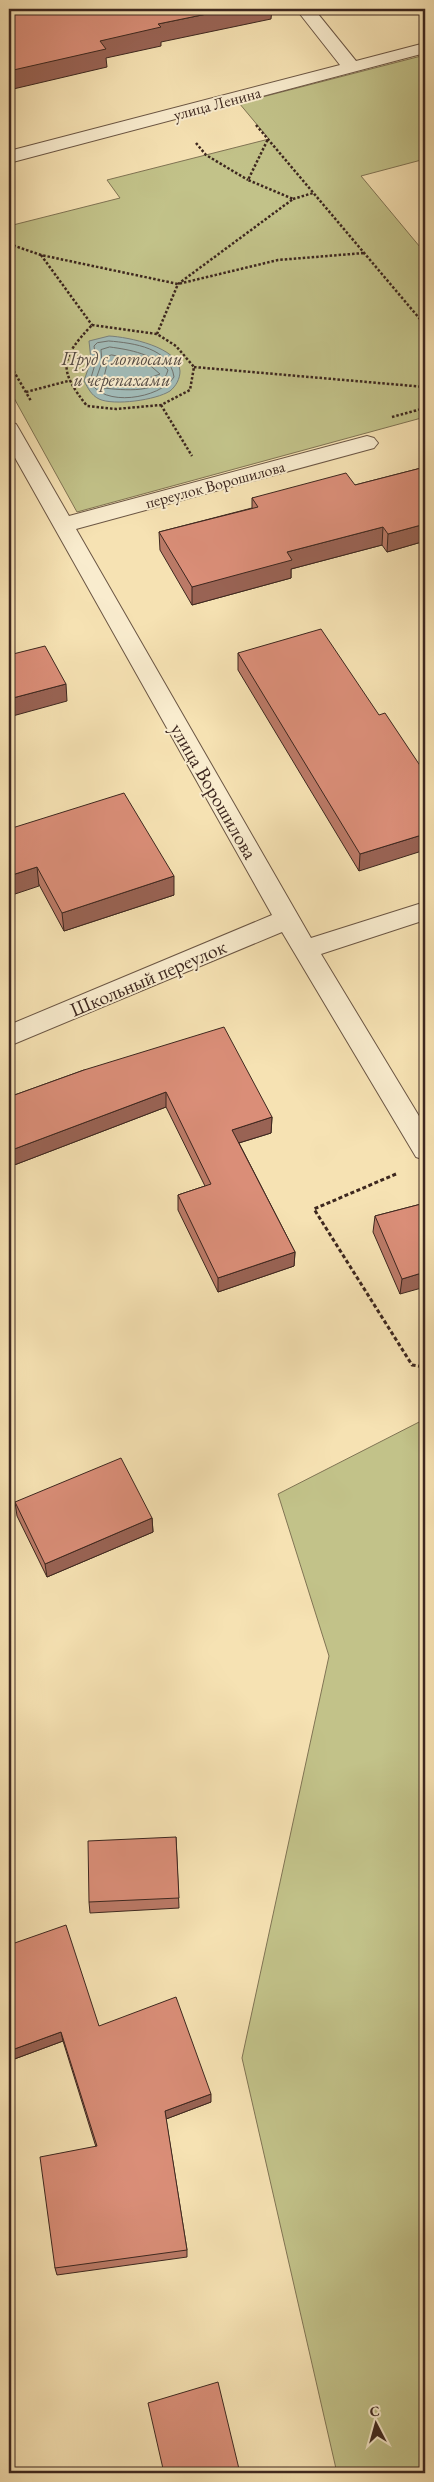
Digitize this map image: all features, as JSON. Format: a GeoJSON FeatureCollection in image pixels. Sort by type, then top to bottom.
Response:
{"type":"FeatureCollection","features":[{"type":"Feature","properties":{"kind":"street"},"geometry":{"type":"LineString","coordinates":[[304,9],[352,68]]}},
{"type":"Feature","properties":{"kind":"street","name":"улица Ленина"},"geometry":{"type":"LineString","coordinates":[[9,157],[425,48]]}},
{"type":"Feature","properties":{"kind":"street","name":"улица Ворошилова"},"geometry":{"type":"LineString","coordinates":[[9,429],[287,919],[425,1149]]}},
{"type":"Feature","properties":{"kind":"street","name":"переулок Ворошилова"},"geometry":{"type":"LineString","coordinates":[[63,525],[367,443]]}},
{"type":"Feature","properties":{"kind":"street"},"geometry":{"type":"LineString","coordinates":[[305,949],[425,911]]}},
{"type":"Feature","properties":{"kind":"street","name":"Школьный переулок"},"geometry":{"type":"LineString","coordinates":[[9,1036],[287,919]]}},
{"type":"Feature","properties":{"kind":"path"},"geometry":{"type":"LineString","coordinates":[[173,114],[206,155],[248,180],[293,199]]}},
{"type":"Feature","properties":{"kind":"path"},"geometry":{"type":"LineString","coordinates":[[248,180],[268,139],[425,325]]}},
{"type":"Feature","properties":{"kind":"path"},"geometry":{"type":"LineString","coordinates":[[157,334],[178,284],[293,199],[313,193]]}},
{"type":"Feature","properties":{"kind":"path"},"geometry":{"type":"LineString","coordinates":[[9,244],[41,254],[178,284],[278,260],[364,253]]}},
{"type":"Feature","properties":{"kind":"path"},"geometry":{"type":"LineString","coordinates":[[41,254],[92,325],[157,334],[176,346],[194,368],[425,388]]}},
{"type":"Feature","properties":{"kind":"path"},"geometry":{"type":"LineString","coordinates":[[92,325],[72,347],[66,365],[68,381],[87,406],[116,409],[161,405],[190,390],[194,368]]}},
{"type":"Feature","properties":{"kind":"path"},"geometry":{"type":"LineString","coordinates":[[9,363],[35,409]]}},
{"type":"Feature","properties":{"kind":"path"},"geometry":{"type":"LineString","coordinates":[[26,392],[68,381]]}},
{"type":"Feature","properties":{"kind":"path"},"geometry":{"type":"LineString","coordinates":[[161,405],[194,461]]}},
{"type":"Feature","properties":{"kind":"path"},"geometry":{"type":"LineString","coordinates":[[390,418],[425,408]]}},
{"type":"Feature","properties":{"kind":"path"},"geometry":{"type":"LineString","coordinates":[[400,1173],[314,1209],[412,1365],[425,1367]]}},
{"type":"Feature","properties":{"kind":"green space"},"geometry":{"type":"Polygon","coordinates":[[[425,55],[425,159],[361,176],[425,253],[425,417],[77,512],[9,389],[9,226],[120,198],[107,180],[269,139],[239,103],[425,55]]]}},
{"type":"Feature","properties":{"kind":"green space"},"geometry":{"type":"Polygon","coordinates":[[[425,1419],[425,2473],[337,2473],[242,2058],[329,1656],[278,1494],[425,1419]]]}},
{"type":"Feature","properties":{"kind":"water","name":"Пруд с лотосами и черепахами"},"geometry":{"type":"Polygon","coordinates":[[[109,336],[140,341],[171,356],[177,363],[180,371],[174,387],[164,394],[135,401],[114,402],[96,397],[84,381],[91,360],[89,341],[109,336]]]}},
{"type":"Feature","properties":{"kind":"building"},"geometry":{"type":"Polygon","coordinates":[[[9,9],[231,9],[158,24],[161,27],[100,41],[106,49],[9,71],[9,9]]]}},
{"type":"Feature","properties":{"kind":"building"},"geometry":{"type":"Polygon","coordinates":[[[425,467],[425,524],[388,534],[383,527],[287,552],[292,560],[192,587],[159,532],[258,507],[252,498],[346,473],[355,485],[425,467]]]}},
{"type":"Feature","properties":{"kind":"building"},"geometry":{"type":"Polygon","coordinates":[[[321,629],[379,715],[385,713],[425,773],[425,834],[360,854],[238,653],[321,629]]]}},
{"type":"Feature","properties":{"kind":"building"},"geometry":{"type":"Polygon","coordinates":[[[45,646],[66,684],[9,699],[9,655],[45,646]]]}},
{"type":"Feature","properties":{"kind":"building"},"geometry":{"type":"Polygon","coordinates":[[[124,793],[174,876],[62,913],[37,867],[9,876],[9,829],[124,793]]]}},
{"type":"Feature","properties":{"kind":"building"},"geometry":{"type":"Polygon","coordinates":[[[224,1027],[272,1117],[232,1130],[295,1252],[218,1278],[178,1195],[211,1184],[166,1092],[9,1151],[9,1097],[84,1070],[224,1027]]]}},
{"type":"Feature","properties":{"kind":"building"},"geometry":{"type":"Polygon","coordinates":[[[425,1203],[425,1272],[402,1279],[375,1216],[425,1203]]]}},
{"type":"Feature","properties":{"kind":"building"},"geometry":{"type":"Polygon","coordinates":[[[121,1458],[152,1518],[45,1564],[15,1502],[121,1458]]]}},
{"type":"Feature","properties":{"kind":"building"},"geometry":{"type":"Polygon","coordinates":[[[176,1837],[179,1898],[89,1902],[88,1841],[176,1837]]]}},
{"type":"Feature","properties":{"kind":"building"},"geometry":{"type":"Polygon","coordinates":[[[66,1925],[99,2026],[176,1997],[211,2094],[165,2111],[187,2250],[55,2268],[40,2157],[97,2146],[61,2032],[9,2051],[9,1945],[66,1925]]]}},
{"type":"Feature","properties":{"kind":"building"},"geometry":{"type":"Polygon","coordinates":[[[218,2382],[240,2473],[164,2473],[148,2403],[218,2382]]]}}]}
